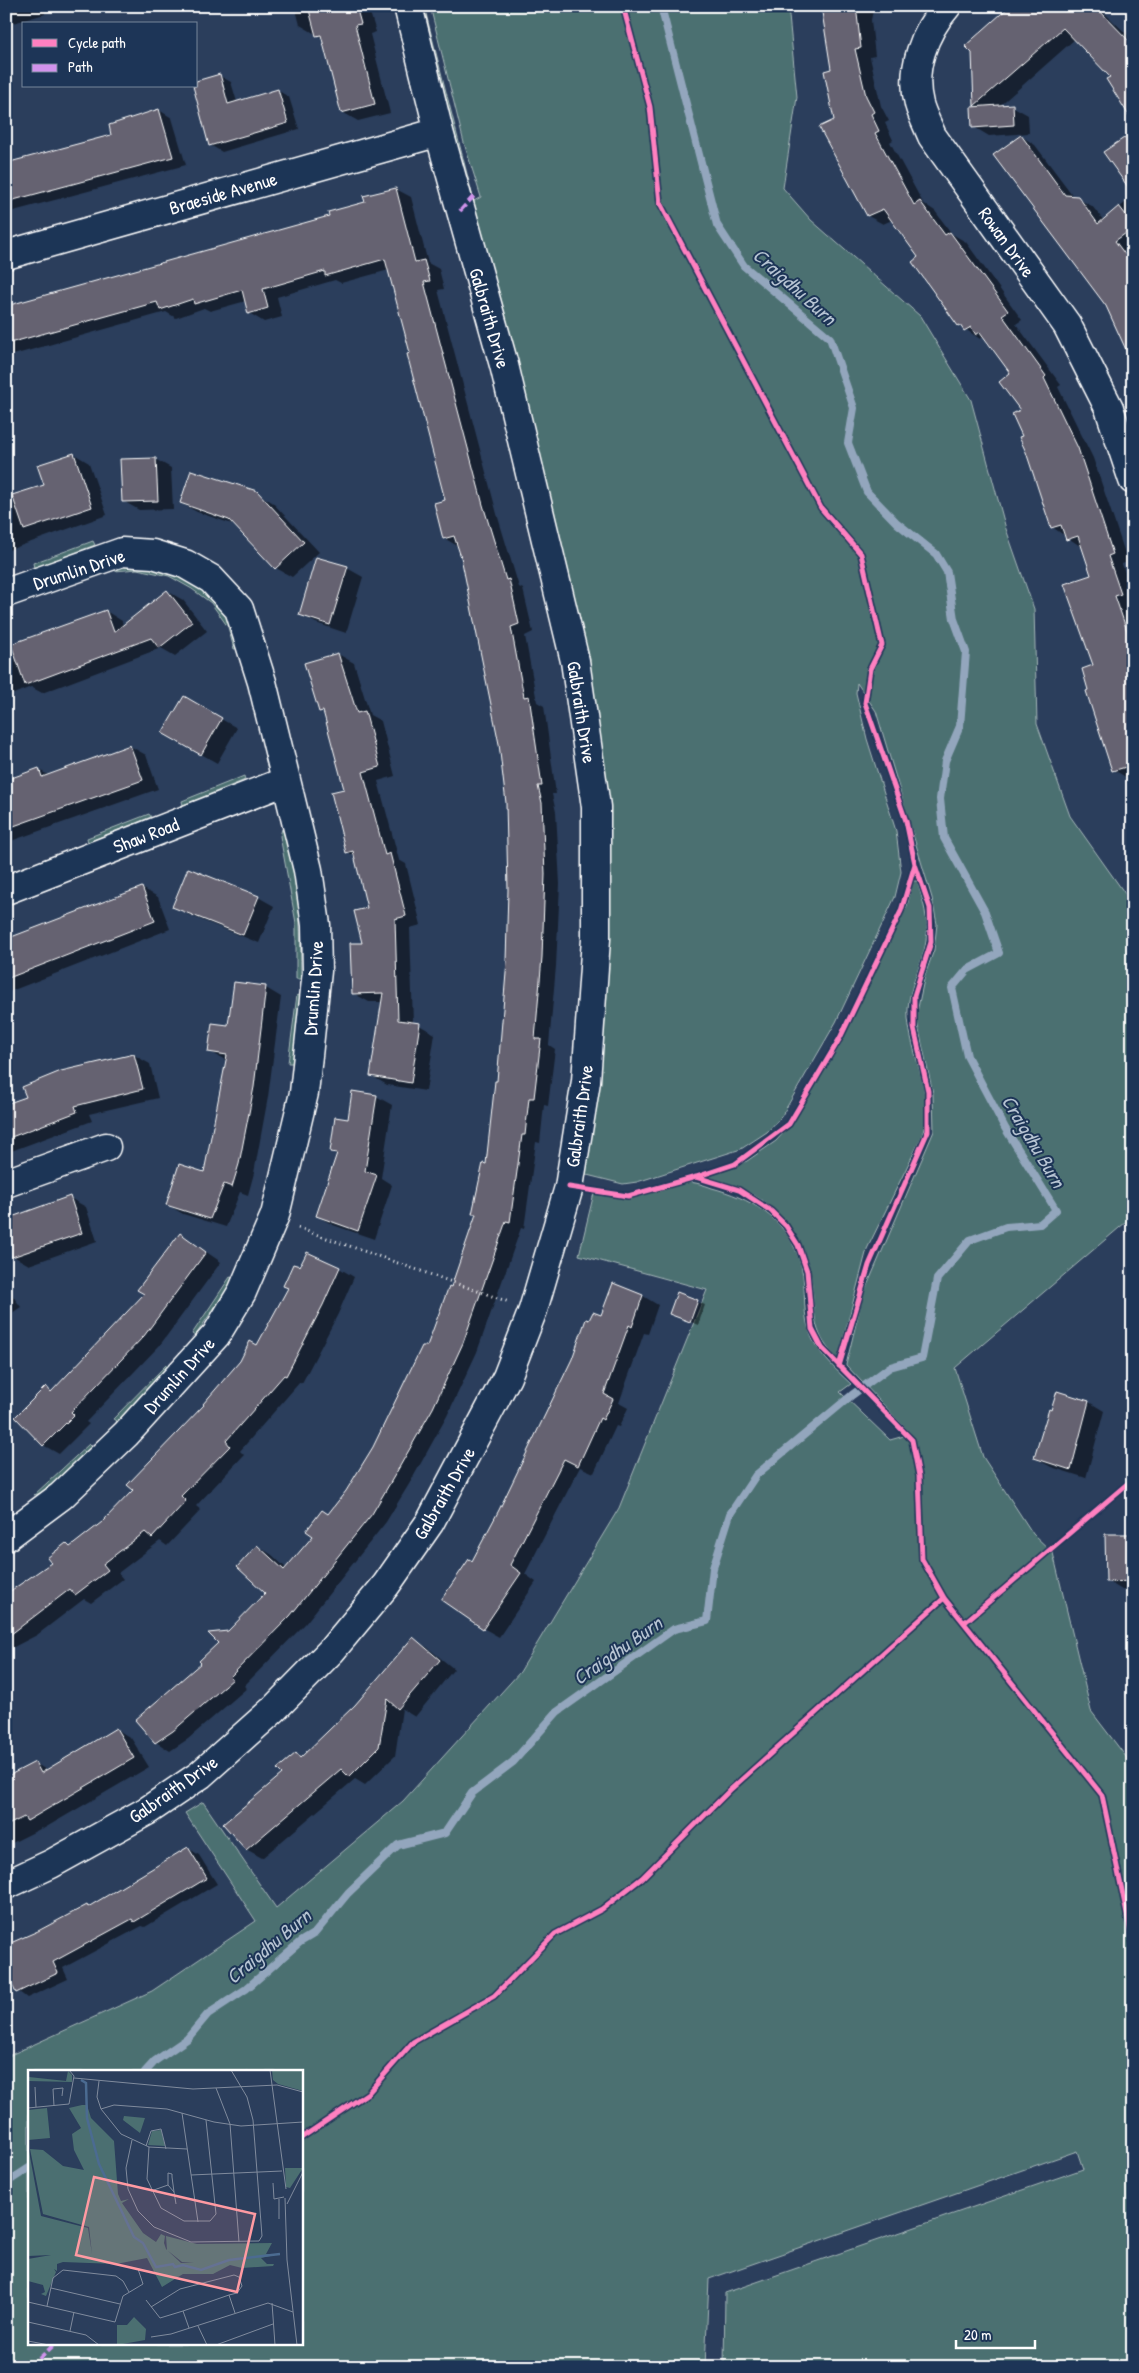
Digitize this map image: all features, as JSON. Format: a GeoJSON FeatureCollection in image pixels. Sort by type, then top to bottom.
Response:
{"type":"FeatureCollection","features":[{"type":"Feature","properties":{"kind":"street","name":"Galbraith Drive"},"geometry":{"type":"LineString","coordinates":[[6,1885],[51,1864],[147,1811],[200,1775],[274,1708],[325,1657],[386,1585],[430,1522],[507,1377],[533,1310],[569,1186],[586,1081],[596,939],[596,807],[575,661],[504,365],[439,132],[408,6]]}},
{"type":"Feature","properties":{"kind":"street","name":"Rowan Drive"},"geometry":{"type":"LineString","coordinates":[[947,6],[934,21],[917,62],[919,102],[932,136],[1067,325],[1108,408],[1133,480]]}},
{"type":"Feature","properties":{"kind":"street","name":"Braeside Avenue"},"geometry":{"type":"LineString","coordinates":[[6,255],[439,132]]}},
{"type":"Feature","properties":{"kind":"street","name":"Drumlin Drive"},"geometry":{"type":"LineString","coordinates":[[6,593],[122,552],[153,554],[185,564],[211,579],[238,609],[262,682],[308,870],[316,924],[317,971],[304,1093],[275,1215],[242,1292],[216,1335],[126,1434],[61,1496],[9,1529]]}},
{"type":"Feature","properties":{"kind":"street","name":"Shaw Road"},"geometry":{"type":"LineString","coordinates":[[6,890],[286,781]]}},
{"type":"Feature","properties":{"kind":"street"},"geometry":{"type":"LineString","coordinates":[[6,1182],[106,1147]]}},
{"type":"Feature","properties":{"kind":"path"},"geometry":{"type":"LineString","coordinates":[[290,1225],[494,1297]]}},
{"type":"Feature","properties":{"kind":"green space"},"geometry":{"type":"Polygon","coordinates":[[[419,6],[424,6],[474,201],[481,197],[464,143],[430,6],[788,6],[797,97],[783,188],[811,220],[920,316],[971,400],[1006,529],[1034,609],[1037,724],[1070,816],[1133,905],[1133,1216],[955,1368],[983,1457],[1033,1534],[1053,1553],[1091,1711],[1133,1766],[1133,2367],[724,2367],[725,2293],[1083,2169],[1077,2151],[709,2279],[705,2367],[6,2367],[6,2057],[152,1991],[256,1921],[185,1813],[203,1802],[276,1908],[403,1801],[520,1672],[619,1508],[707,1290],[579,1255],[594,1193],[631,1198],[673,1184],[689,1182],[739,1197],[764,1211],[784,1230],[798,1256],[803,1274],[805,1313],[812,1339],[827,1360],[851,1384],[840,1392],[890,1440],[911,1434],[846,1365],[863,1295],[934,1131],[933,1093],[916,1017],[925,975],[934,950],[937,924],[932,898],[876,711],[857,683],[856,693],[867,739],[896,831],[901,872],[895,897],[836,1022],[781,1117],[767,1132],[741,1149],[637,1182],[623,1184],[583,1174],[609,870],[419,6]]]}},
{"type":"Feature","properties":{"kind":"green space"},"geometry":{"type":"Polygon","coordinates":[[[93,541],[95,545],[34,568],[33,563],[93,541]]]}},
{"type":"Feature","properties":{"kind":"green space"},"geometry":{"type":"Polygon","coordinates":[[[130,563],[173,572],[195,585],[216,603],[231,623],[239,648],[234,649],[228,627],[211,603],[192,589],[169,576],[137,569],[115,571],[114,566],[130,563]]]}},
{"type":"Feature","properties":{"kind":"green space"},"geometry":{"type":"Polygon","coordinates":[[[244,776],[245,780],[183,805],[182,801],[244,776]]]}},
{"type":"Feature","properties":{"kind":"green space"},"geometry":{"type":"Polygon","coordinates":[[[149,814],[151,817],[88,842],[87,838],[149,814]]]}},
{"type":"Feature","properties":{"kind":"green space"},"geometry":{"type":"Polygon","coordinates":[[[282,829],[289,847],[297,884],[301,979],[296,979],[296,923],[280,836],[282,829]]]}},
{"type":"Feature","properties":{"kind":"green space"},"geometry":{"type":"Polygon","coordinates":[[[913,881],[917,881],[921,895],[925,910],[927,933],[924,951],[909,998],[908,1018],[912,1044],[925,1094],[926,1120],[921,1138],[867,1249],[838,1359],[830,1351],[820,1334],[815,1317],[810,1271],[806,1256],[792,1230],[772,1208],[746,1191],[736,1186],[703,1177],[747,1161],[776,1141],[793,1122],[840,1045],[907,906],[913,881]]]}},
{"type":"Feature","properties":{"kind":"green space"},"geometry":{"type":"Polygon","coordinates":[[[297,995],[302,996],[293,1063],[288,1063],[297,995]]]}},
{"type":"Feature","properties":{"kind":"green space"},"geometry":{"type":"Polygon","coordinates":[[[230,1277],[234,1279],[195,1336],[192,1334],[230,1277]]]}},
{"type":"Feature","properties":{"kind":"green space"},"geometry":{"type":"Polygon","coordinates":[[[167,1364],[169,1367],[118,1422],[113,1419],[167,1364]]]}},
{"type":"Feature","properties":{"kind":"green space"},"geometry":{"type":"Polygon","coordinates":[[[89,1444],[93,1448],[66,1475],[51,1488],[34,1495],[89,1444]]]}},
{"type":"Feature","properties":{"kind":"building"},"geometry":{"type":"Polygon","coordinates":[[[308,6],[356,6],[361,24],[355,25],[375,104],[341,113],[321,35],[316,36],[308,6]]]}},
{"type":"Feature","properties":{"kind":"building"},"geometry":{"type":"Polygon","coordinates":[[[821,6],[856,6],[861,48],[855,49],[866,96],[874,112],[871,114],[879,131],[875,133],[914,205],[920,201],[945,235],[950,232],[1008,311],[1002,315],[1046,376],[1044,378],[1078,448],[1113,554],[1108,556],[1121,594],[1115,596],[1133,648],[1133,765],[1112,771],[1086,691],[1088,690],[1082,669],[1093,665],[1064,584],[1091,575],[1078,536],[1066,540],[1061,525],[1051,528],[1026,452],[1019,437],[1022,436],[1012,414],[1020,410],[999,382],[1010,373],[980,332],[976,335],[971,327],[964,331],[960,325],[958,326],[912,262],[918,257],[883,209],[867,216],[819,127],[834,120],[824,71],[831,69],[821,6]]]}},
{"type":"Feature","properties":{"kind":"building"},"geometry":{"type":"Polygon","coordinates":[[[1010,6],[1095,6],[1133,45],[1133,122],[1106,79],[1110,77],[1063,28],[974,106],[972,53],[965,46],[1010,6]]]}},
{"type":"Feature","properties":{"kind":"building"},"geometry":{"type":"Polygon","coordinates":[[[220,74],[228,104],[278,89],[288,123],[209,146],[194,88],[198,88],[198,80],[220,74]]]}},
{"type":"Feature","properties":{"kind":"building"},"geometry":{"type":"Polygon","coordinates":[[[1013,104],[1014,125],[972,128],[971,107],[1013,104]]]}},
{"type":"Feature","properties":{"kind":"building"},"geometry":{"type":"Polygon","coordinates":[[[159,109],[173,157],[6,202],[6,163],[111,135],[109,125],[159,109]]]}},
{"type":"Feature","properties":{"kind":"building"},"geometry":{"type":"Polygon","coordinates":[[[1133,132],[1133,194],[1103,152],[1133,132]]]}},
{"type":"Feature","properties":{"kind":"building"},"geometry":{"type":"Polygon","coordinates":[[[1021,135],[1065,195],[1078,196],[1098,224],[1119,206],[1133,224],[1133,228],[1115,241],[1133,265],[1133,365],[1106,306],[993,155],[1021,135]]]}},
{"type":"Feature","properties":{"kind":"building"},"geometry":{"type":"Polygon","coordinates":[[[396,188],[415,262],[424,260],[430,281],[424,282],[483,505],[506,580],[509,579],[519,624],[511,627],[524,697],[529,696],[542,786],[538,786],[542,803],[545,874],[542,957],[535,1039],[541,1039],[534,1098],[529,1098],[525,1135],[522,1135],[510,1222],[506,1221],[463,1343],[433,1408],[372,1514],[290,1616],[230,1677],[233,1679],[173,1731],[155,1743],[135,1720],[201,1663],[199,1661],[218,1643],[208,1633],[228,1631],[265,1593],[237,1567],[257,1545],[284,1570],[313,1536],[306,1531],[322,1510],[328,1514],[346,1491],[373,1447],[422,1346],[427,1346],[449,1286],[451,1287],[476,1214],[472,1214],[483,1163],[486,1164],[495,1081],[497,1081],[507,961],[506,803],[499,744],[461,557],[454,536],[443,539],[434,503],[445,500],[407,354],[410,353],[385,259],[325,276],[325,271],[263,289],[268,308],[248,314],[242,290],[194,304],[193,299],[160,310],[157,302],[6,344],[6,306],[329,216],[328,212],[365,202],[363,196],[396,188]]]}},
{"type":"Feature","properties":{"kind":"building"},"geometry":{"type":"Polygon","coordinates":[[[74,453],[92,507],[24,530],[12,495],[44,485],[37,465],[74,453]]]}},
{"type":"Feature","properties":{"kind":"building"},"geometry":{"type":"Polygon","coordinates":[[[156,458],[158,501],[122,502],[120,459],[156,458]]]}},
{"type":"Feature","properties":{"kind":"building"},"geometry":{"type":"Polygon","coordinates":[[[191,470],[257,491],[304,542],[275,569],[229,520],[180,503],[191,470]]]}},
{"type":"Feature","properties":{"kind":"building"},"geometry":{"type":"Polygon","coordinates":[[[316,557],[348,566],[330,625],[299,615],[316,557]]]}},
{"type":"Feature","properties":{"kind":"building"},"geometry":{"type":"Polygon","coordinates":[[[167,590],[192,622],[159,648],[151,638],[25,685],[11,644],[106,610],[114,632],[167,590]]]}},
{"type":"Feature","properties":{"kind":"building"},"geometry":{"type":"Polygon","coordinates":[[[338,653],[357,713],[365,711],[380,767],[363,772],[385,855],[390,853],[406,916],[395,919],[398,1020],[420,1023],[411,1083],[370,1076],[383,993],[352,994],[350,943],[362,943],[354,911],[367,908],[353,851],[346,853],[331,792],[344,789],[323,711],[319,712],[304,663],[338,653]]]}},
{"type":"Feature","properties":{"kind":"building"},"geometry":{"type":"Polygon","coordinates":[[[184,696],[222,718],[201,755],[162,733],[184,696]]]}},
{"type":"Feature","properties":{"kind":"building"},"geometry":{"type":"Polygon","coordinates":[[[130,745],[143,780],[11,827],[6,813],[6,780],[39,768],[42,777],[130,745]]]}},
{"type":"Feature","properties":{"kind":"building"},"geometry":{"type":"Polygon","coordinates":[[[188,868],[259,896],[243,935],[172,907],[188,868]]]}},
{"type":"Feature","properties":{"kind":"building"},"geometry":{"type":"Polygon","coordinates":[[[142,887],[155,921],[6,979],[6,939],[142,887]]]}},
{"type":"Feature","properties":{"kind":"building"},"geometry":{"type":"Polygon","coordinates":[[[234,982],[266,986],[254,1087],[239,1164],[232,1187],[224,1184],[210,1219],[166,1205],[179,1164],[204,1172],[227,1055],[208,1052],[212,1023],[228,1025],[234,982]]]}},
{"type":"Feature","properties":{"kind":"building"},"geometry":{"type":"Polygon","coordinates":[[[134,1054],[143,1089],[75,1106],[77,1112],[6,1139],[6,1104],[26,1097],[22,1087],[61,1071],[134,1054]]]}},
{"type":"Feature","properties":{"kind":"building"},"geometry":{"type":"Polygon","coordinates":[[[352,1091],[377,1095],[365,1171],[377,1175],[358,1231],[316,1216],[337,1153],[330,1152],[335,1117],[348,1119],[352,1091]]]}},
{"type":"Feature","properties":{"kind":"building"},"geometry":{"type":"Polygon","coordinates":[[[70,1196],[82,1233],[12,1257],[6,1240],[6,1219],[70,1196]]]}},
{"type":"Feature","properties":{"kind":"building"},"geometry":{"type":"Polygon","coordinates":[[[180,1233],[206,1252],[144,1336],[71,1412],[74,1415],[43,1446],[15,1417],[46,1386],[51,1392],[144,1294],[137,1290],[180,1233]]]}},
{"type":"Feature","properties":{"kind":"building"},"geometry":{"type":"Polygon","coordinates":[[[307,1252],[340,1267],[323,1305],[286,1376],[284,1375],[226,1441],[230,1446],[181,1496],[186,1501],[152,1538],[145,1532],[103,1564],[108,1570],[75,1595],[70,1589],[6,1638],[6,1594],[51,1563],[47,1558],[66,1543],[70,1547],[102,1522],[133,1490],[127,1485],[204,1405],[240,1361],[250,1341],[257,1345],[288,1288],[283,1286],[293,1264],[300,1266],[307,1252]]]}},
{"type":"Feature","properties":{"kind":"building"},"geometry":{"type":"Polygon","coordinates":[[[613,1283],[643,1295],[632,1327],[629,1325],[604,1394],[613,1399],[603,1420],[600,1418],[578,1466],[564,1459],[510,1565],[521,1573],[483,1629],[441,1600],[469,1559],[472,1561],[499,1510],[572,1359],[586,1319],[589,1320],[593,1312],[601,1315],[613,1283]]]}},
{"type":"Feature","properties":{"kind":"building"},"geometry":{"type":"Polygon","coordinates":[[[677,1292],[698,1300],[690,1322],[669,1314],[677,1292]]]}},
{"type":"Feature","properties":{"kind":"building"},"geometry":{"type":"Polygon","coordinates":[[[1057,1391],[1089,1401],[1071,1470],[1034,1458],[1049,1409],[1051,1410],[1057,1391]]]}},
{"type":"Feature","properties":{"kind":"building"},"geometry":{"type":"Polygon","coordinates":[[[1105,1534],[1133,1534],[1133,1581],[1106,1582],[1105,1534]]]}},
{"type":"Feature","properties":{"kind":"building"},"geometry":{"type":"Polygon","coordinates":[[[413,1637],[440,1660],[398,1709],[387,1699],[379,1747],[349,1777],[341,1769],[246,1850],[223,1824],[282,1774],[277,1769],[296,1753],[300,1758],[355,1705],[413,1637]]]}},
{"type":"Feature","properties":{"kind":"building"},"geometry":{"type":"Polygon","coordinates":[[[116,1728],[134,1758],[27,1821],[24,1817],[6,1826],[6,1777],[35,1762],[41,1773],[116,1728]]]}},
{"type":"Feature","properties":{"kind":"building"},"geometry":{"type":"Polygon","coordinates":[[[188,1847],[207,1878],[134,1922],[132,1919],[53,1962],[58,1973],[16,1993],[6,1973],[6,1945],[38,1931],[87,1905],[88,1907],[188,1847]]]}},
{"type":"Feature","properties":{"kind":"waterway","name":"Craigdhu Burn"},"geometry":{"type":"LineString","coordinates":[[147,2070],[155,2061],[187,2039],[208,2014],[246,1989],[300,1942],[315,1933],[348,1893],[398,1845],[445,1833],[472,1793],[513,1762],[557,1712],[674,1629],[707,1621],[713,1568],[730,1514],[756,1475],[852,1395],[890,1367],[922,1358],[937,1279],[970,1240],[1006,1227],[1040,1224],[1056,1210],[1005,1128],[967,1056],[952,988],[967,970],[999,953],[985,912],[944,838],[940,799],[945,761],[960,726],[966,652],[954,619],[947,572],[936,554],[897,523],[867,492],[848,443],[854,408],[830,338],[744,266],[717,225],[661,6]]}},
{"type":"Feature","properties":{"kind":"waterway","name":"Craigdhu Burn"},"geometry":{"type":"LineString","coordinates":[[6,2183],[28,2169]]}},
{"type":"Feature","properties":{"kind":"marked path"},"geometry":{"type":"LineString","coordinates":[[460,211],[475,195]]}},
{"type":"Feature","properties":{"kind":"marked path"},"geometry":{"type":"LineString","coordinates":[[30,2367],[53,2346]]}},
{"type":"Feature","properties":{"kind":"cycle path"},"geometry":{"type":"LineString","coordinates":[[623,6],[650,107],[660,203],[821,508],[861,554],[882,645],[870,669],[865,703],[906,821],[915,864],[930,908],[931,942],[914,996],[914,1028],[928,1091],[928,1131],[869,1265],[839,1366]]}},
{"type":"Feature","properties":{"kind":"cycle path"},"geometry":{"type":"LineString","coordinates":[[696,1177],[735,1164],[789,1124],[840,1038],[901,911],[915,864]]}},
{"type":"Feature","properties":{"kind":"cycle path"},"geometry":{"type":"LineString","coordinates":[[569,1187],[628,1196],[696,1177],[739,1190],[771,1211],[786,1226],[798,1245],[807,1271],[812,1329],[822,1348],[912,1440],[919,1476],[922,1559],[944,1598],[1102,1795],[1133,1943]]}},
{"type":"Feature","properties":{"kind":"cycle path"},"geometry":{"type":"LineString","coordinates":[[965,1622],[1133,1479]]}},
{"type":"Feature","properties":{"kind":"cycle path"},"geometry":{"type":"LineString","coordinates":[[302,2137],[368,2093],[413,2042],[494,1996],[555,1934],[602,1909],[642,1878],[730,1790],[944,1598]]}}]}
